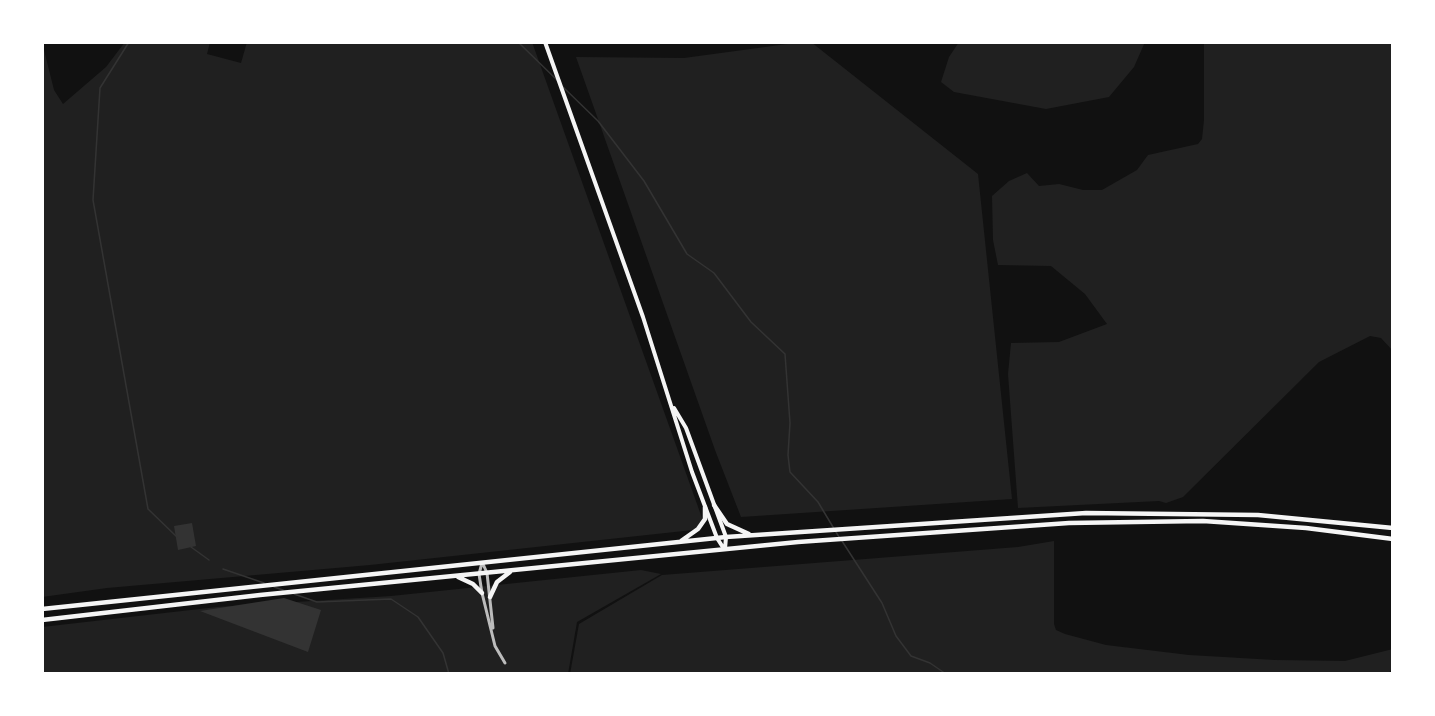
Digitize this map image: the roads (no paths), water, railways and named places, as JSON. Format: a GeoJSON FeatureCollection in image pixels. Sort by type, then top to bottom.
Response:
{"type":"FeatureCollection","features":[{"type":"Feature","properties":{"kind":"main road"},"geometry":{"type":"LineString","coordinates":[[545,42],[672,405],[678,432],[717,538],[725,550]]}},
{"type":"Feature","properties":{"kind":"main road"},"geometry":{"type":"LineString","coordinates":[[672,405],[686,428],[726,537],[725,550]]}},
{"type":"Feature","properties":{"kind":"main road"},"geometry":{"type":"LineString","coordinates":[[714,505],[727,524],[754,536]]}},
{"type":"Feature","properties":{"kind":"main road"},"geometry":{"type":"LineString","coordinates":[[680,542],[698,529],[705,519],[705,507]]}},
{"type":"Feature","properties":{"kind":"main road"},"geometry":{"type":"LineString","coordinates":[[42,609],[726,537],[1086,513],[1155,512],[1258,515],[1393,528]]}},
{"type":"Feature","properties":{"kind":"main road"},"geometry":{"type":"LineString","coordinates":[[42,620],[260,595],[810,541],[1121,521],[1257,524],[1393,539]]}},
{"type":"Feature","properties":{"kind":"main road"},"geometry":{"type":"LineString","coordinates":[[490,597],[497,582],[512,571]]}},
{"type":"Feature","properties":{"kind":"main road"},"geometry":{"type":"LineString","coordinates":[[455,576],[473,584],[482,593]]}},
{"type":"Feature","properties":{"kind":"street"},"geometry":{"type":"LineString","coordinates":[[482,561],[487,573],[494,639]]}},
{"type":"Feature","properties":{"kind":"street"},"geometry":{"type":"LineString","coordinates":[[482,561],[479,574],[482,593],[494,639],[505,663]]}},
{"type":"Feature","properties":{"kind":"waterway"},"geometry":{"type":"LineString","coordinates":[[129,42],[100,88],[93,200],[148,509],[177,537]]}},
{"type":"Feature","properties":{"kind":"waterway"},"geometry":{"type":"LineString","coordinates":[[518,42],[558,81]]}},
{"type":"Feature","properties":{"kind":"waterway"},"geometry":{"type":"LineString","coordinates":[[563,87],[598,121],[644,181],[687,254],[714,273],[751,322],[785,354],[790,423],[788,455],[790,472],[818,502],[839,537]]}},
{"type":"Feature","properties":{"kind":"waterway"},"geometry":{"type":"LineString","coordinates":[[842,541],[882,603],[896,636],[911,656],[930,663],[946,674]]}},
{"type":"Feature","properties":{"kind":"waterway"},"geometry":{"type":"LineString","coordinates":[[191,547],[209,560]]}},
{"type":"Feature","properties":{"kind":"waterway"},"geometry":{"type":"LineString","coordinates":[[223,569],[264,583]]}},
{"type":"Feature","properties":{"kind":"waterway"},"geometry":{"type":"LineString","coordinates":[[274,587],[283,590]]}},
{"type":"Feature","properties":{"kind":"waterway"},"geometry":{"type":"LineString","coordinates":[[294,594],[317,602],[391,599],[418,617],[443,653],[449,674]]}}]}
